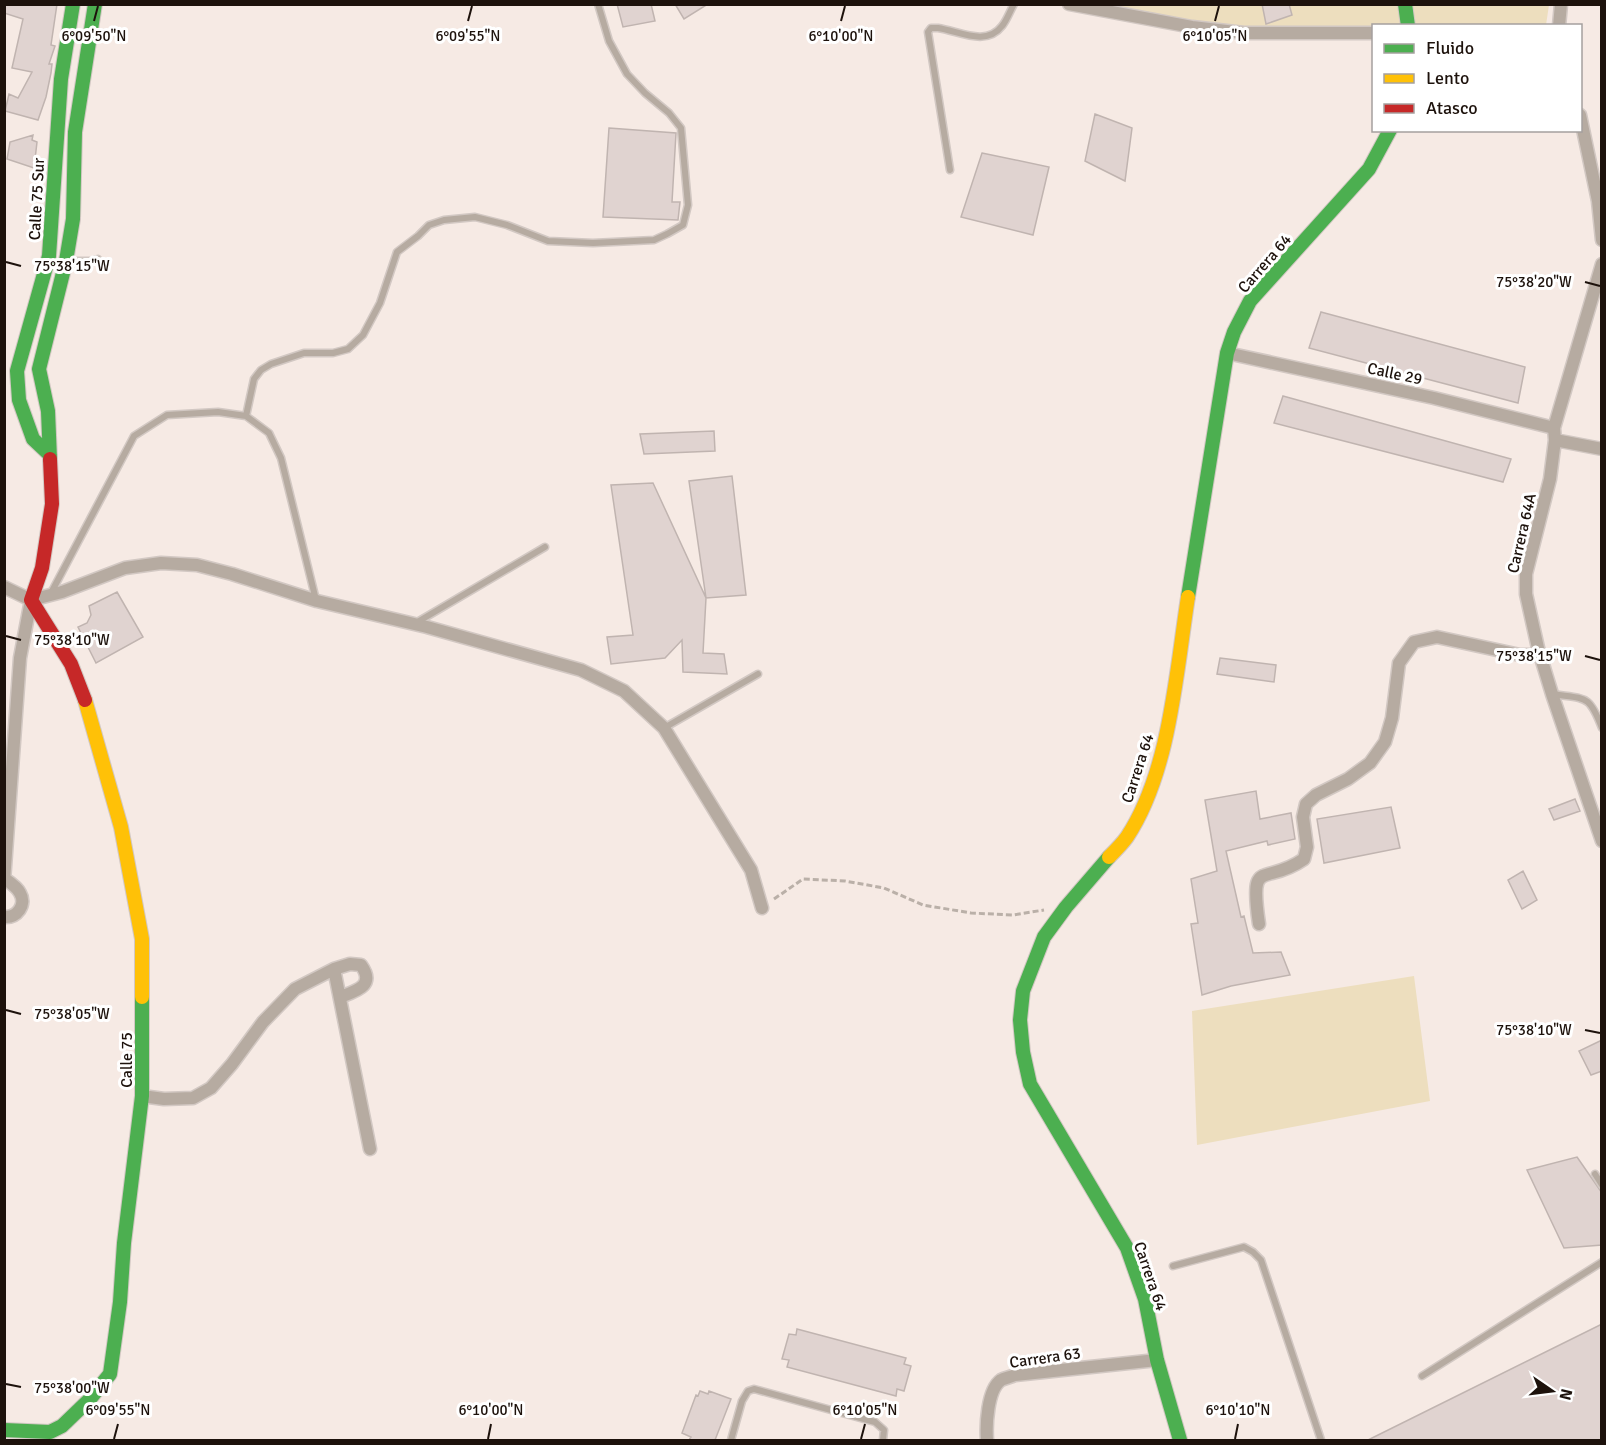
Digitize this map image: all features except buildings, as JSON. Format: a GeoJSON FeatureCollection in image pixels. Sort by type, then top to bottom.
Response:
{"type":"FeatureCollection","features":[{"type":"Feature","properties":{"kind":"street","name":"Calle 75 Sur"},"geometry":{"type":"LineString","coordinates":[[50,455],[33,439],[19,400],[17,371],[49,256],[61,79],[73,4]]}},
{"type":"Feature","properties":{"kind":"street"},"geometry":{"type":"LineString","coordinates":[[4,917],[16,915],[22,907],[23,899],[19,891],[5,880],[20,658],[31,600],[42,568],[52,504],[48,411],[39,369],[46,354],[73,219],[75,132],[95,4]]}},
{"type":"Feature","properties":{"kind":"street"},"geometry":{"type":"LineString","coordinates":[[1069,4],[1192,27],[1244,33],[1372,33]]}},
{"type":"Feature","properties":{"kind":"street"},"geometry":{"type":"LineString","coordinates":[[1405,4],[1408,24]]}},
{"type":"Feature","properties":{"kind":"street"},"geometry":{"type":"LineString","coordinates":[[1559,24],[1561,4]]}},
{"type":"Feature","properties":{"kind":"street"},"geometry":{"type":"LineString","coordinates":[[1582,120],[1598,201],[1602,240]]}},
{"type":"Feature","properties":{"kind":"street","name":"Carrera 64"},"geometry":{"type":"LineString","coordinates":[[1180,1440],[1157,1359],[1145,1299],[1126,1248],[1030,1084],[1023,1052],[1020,1020],[1023,991],[1044,937],[1066,907],[1127,837],[1148,796],[1161,755],[1227,353],[1234,332],[1250,301],[1369,169],[1389,132]]}},
{"type":"Feature","properties":{"kind":"street","name":"Carrera 64A"},"geometry":{"type":"LineString","coordinates":[[1602,264],[1554,434],[1550,479],[1526,574],[1526,594],[1540,655],[1602,841]]}},
{"type":"Feature","properties":{"kind":"street","name":"Calle 29"},"geometry":{"type":"LineString","coordinates":[[1227,353],[1434,398],[1602,449]]}},
{"type":"Feature","properties":{"kind":"street"},"geometry":{"type":"LineString","coordinates":[[19,400],[32,402],[43,387]]}},
{"type":"Feature","properties":{"kind":"street"},"geometry":{"type":"LineString","coordinates":[[4,587],[31,600],[125,568],[143,564],[179,563],[214,569],[316,601],[414,624],[581,670],[624,691],[664,728],[751,870],[762,908]]}},
{"type":"Feature","properties":{"kind":"street","name":"Calle 75"},"geometry":{"type":"LineString","coordinates":[[4,1430],[50,1432],[63,1426],[82,1408],[110,1374],[118,1325],[124,1243],[142,1096],[142,939],[121,827],[83,692],[71,664],[31,600]]}},
{"type":"Feature","properties":{"kind":"street"},"geometry":{"type":"LineString","coordinates":[[1259,924],[1254,893],[1256,881],[1265,873],[1294,866],[1304,859],[1306,846],[1303,817],[1306,804],[1316,795],[1348,779],[1370,763],[1385,742],[1392,718],[1399,663],[1414,642],[1437,637],[1520,655],[1540,655]]}},
{"type":"Feature","properties":{"kind":"street"},"geometry":{"type":"LineString","coordinates":[[142,1096],[164,1099],[193,1098],[211,1088],[263,1022],[295,989],[334,969],[355,963],[361,965],[367,978],[366,984],[340,997]]}},
{"type":"Feature","properties":{"kind":"street"},"geometry":{"type":"LineString","coordinates":[[334,969],[370,1149]]}},
{"type":"Feature","properties":{"kind":"street","name":"Carrera 63"},"geometry":{"type":"LineString","coordinates":[[987,1440],[986,1420],[995,1390],[1002,1380],[1015,1375],[1157,1359]]}},
{"type":"Feature","properties":{"kind":"lane"},"geometry":{"type":"LineString","coordinates":[[246,416],[255,379],[261,370],[271,364],[304,353],[333,353],[348,349],[363,335],[380,303],[397,252],[429,225],[444,220],[475,217],[507,225],[548,241],[593,243],[654,240],[682,225],[688,205],[681,129],[669,113],[627,74],[609,41],[598,4]]}},
{"type":"Feature","properties":{"kind":"lane"},"geometry":{"type":"LineString","coordinates":[[950,170],[928,32],[931,27],[939,27],[985,38],[1002,26],[1014,4]]}},
{"type":"Feature","properties":{"kind":"lane"},"geometry":{"type":"LineString","coordinates":[[66,261],[98,259]]}},
{"type":"Feature","properties":{"kind":"lane"},"geometry":{"type":"LineString","coordinates":[[50,594],[134,436],[167,415],[219,412],[246,416],[269,433],[281,458],[316,601]]}},
{"type":"Feature","properties":{"kind":"lane"},"geometry":{"type":"LineString","coordinates":[[414,624],[545,547]]}},
{"type":"Feature","properties":{"kind":"lane"},"geometry":{"type":"LineString","coordinates":[[664,728],[758,674]]}},
{"type":"Feature","properties":{"kind":"lane"},"geometry":{"type":"LineString","coordinates":[[1552,694],[1590,702],[1602,728]]}},
{"type":"Feature","properties":{"kind":"lane"},"geometry":{"type":"LineString","coordinates":[[1595,1174],[1602,1185]]}},
{"type":"Feature","properties":{"kind":"lane"},"geometry":{"type":"LineString","coordinates":[[1173,1266],[1244,1247],[1260,1260],[1321,1440]]}},
{"type":"Feature","properties":{"kind":"lane"},"geometry":{"type":"LineString","coordinates":[[1422,1376],[1602,1262]]}},
{"type":"Feature","properties":{"kind":"lane"},"geometry":{"type":"LineString","coordinates":[[731,1440],[742,1401],[748,1391],[754,1389],[875,1422],[884,1430],[883,1440]]}},
{"type":"Feature","properties":{"kind":"path"},"geometry":{"type":"LineString","coordinates":[[762,908],[803,879],[845,881],[884,888],[923,904],[971,914],[1013,915],[1066,907]]}},
{"type":"Feature","properties":{"kind":"shaded area"},"geometry":{"type":"Polygon","coordinates":[[[1103,5],[1549,5],[1546,24],[1372,24],[1372,29],[1215,27],[1103,5]]]}},
{"type":"Feature","properties":{"kind":"shaded area"},"geometry":{"type":"Polygon","coordinates":[[[1414,976],[1430,1101],[1197,1145],[1192,1011],[1414,976]]]}},
{"type":"Feature","properties":{"kind":"traffic: fast"},"geometry":{"type":"LineString","coordinates":[[50,455],[33,439],[19,400],[17,371],[49,256],[61,79],[73,4]]}},
{"type":"Feature","properties":{"kind":"traffic: fast"},"geometry":{"type":"LineString","coordinates":[[50,459],[48,411],[39,369],[66,261],[73,219],[75,132],[95,4]]}},
{"type":"Feature","properties":{"kind":"traffic: fast"},"geometry":{"type":"LineString","coordinates":[[1405,4],[1408,24]]}},
{"type":"Feature","properties":{"kind":"traffic: fast"},"geometry":{"type":"LineString","coordinates":[[1188,597],[1227,353],[1234,332],[1250,301],[1369,169],[1389,132]]}},
{"type":"Feature","properties":{"kind":"traffic: fast"},"geometry":{"type":"LineString","coordinates":[[1109,857],[1066,907],[1044,937],[1023,991],[1020,1020],[1023,1052],[1030,1084],[1127,1248],[1145,1299],[1157,1360],[1180,1440]]}},
{"type":"Feature","properties":{"kind":"traffic: fast"},"geometry":{"type":"LineString","coordinates":[[4,1430],[50,1432],[62,1426],[89,1400],[110,1374],[142,1096],[142,997]]}},
{"type":"Feature","properties":{"kind":"traffic: slow"},"geometry":{"type":"LineString","coordinates":[[1109,857],[1127,837],[1153,783],[1169,721],[1188,597]]}},
{"type":"Feature","properties":{"kind":"traffic: slow"},"geometry":{"type":"LineString","coordinates":[[85,700],[121,827],[142,939],[142,997]]}},
{"type":"Feature","properties":{"kind":"traffic: jam"},"geometry":{"type":"LineString","coordinates":[[50,459],[52,504],[42,568],[31,600],[71,664],[85,700]]}}]}
